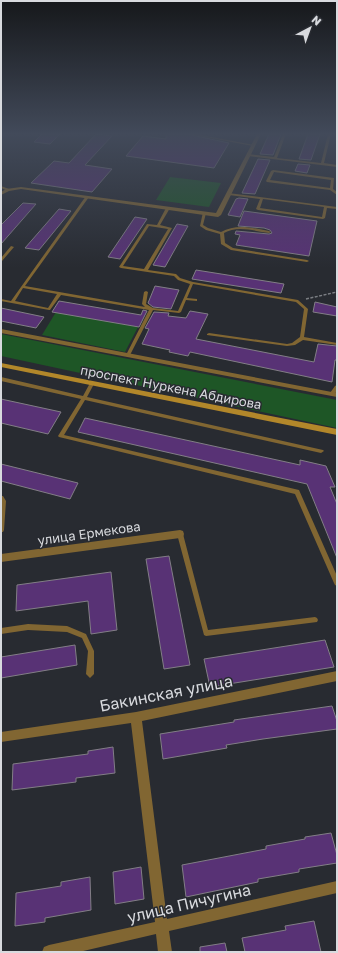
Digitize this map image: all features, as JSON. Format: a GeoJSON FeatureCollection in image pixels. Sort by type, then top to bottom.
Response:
{"type":"FeatureCollection","features":[{"type":"Feature","properties":{"kind":"main road","name":"проспект Нуркена Абдирова"},"geometry":{"type":"LineString","coordinates":[[1,365],[337,432]]}},
{"type":"Feature","properties":{"kind":"street"},"geometry":{"type":"LineString","coordinates":[[1,194],[8,190],[21,188],[218,215],[237,178]]}},
{"type":"Feature","properties":{"kind":"street","name":"проспект Нуркена Абдирова"},"geometry":{"type":"LineString","coordinates":[[1,331],[334,395]]}},
{"type":"Feature","properties":{"kind":"street","name":"улица Ермекова"},"geometry":{"type":"LineString","coordinates":[[1,558],[180,534]]}},
{"type":"Feature","properties":{"kind":"street","name":"Бакинская улица"},"geometry":{"type":"LineString","coordinates":[[1,737],[136,717],[337,676]]}},
{"type":"Feature","properties":{"kind":"street"},"geometry":{"type":"LineString","coordinates":[[136,717],[165,952]]}},
{"type":"Feature","properties":{"kind":"street","name":"улица Пичугина"},"geometry":{"type":"LineString","coordinates":[[49,952],[337,888]]}},
{"type":"Feature","properties":{"kind":"lane"},"geometry":{"type":"LineString","coordinates":[[269,178],[268,181],[331,189],[337,194]]}},
{"type":"Feature","properties":{"kind":"lane"},"geometry":{"type":"LineString","coordinates":[[329,178],[333,179],[331,189]]}},
{"type":"Feature","properties":{"kind":"lane"},"geometry":{"type":"LineString","coordinates":[[1,187],[8,190]]}},
{"type":"Feature","properties":{"kind":"lane"},"geometry":{"type":"LineString","coordinates":[[229,194],[337,208]]}},
{"type":"Feature","properties":{"kind":"lane"},"geometry":{"type":"LineString","coordinates":[[12,302],[87,197]]}},
{"type":"Feature","properties":{"kind":"lane"},"geometry":{"type":"LineString","coordinates":[[262,199],[258,209],[323,218],[326,207]]}},
{"type":"Feature","properties":{"kind":"lane"},"geometry":{"type":"LineString","coordinates":[[158,226],[168,208]]}},
{"type":"Feature","properties":{"kind":"lane"},"geometry":{"type":"LineString","coordinates":[[204,213],[201,225],[207,229],[222,233]]}},
{"type":"Feature","properties":{"kind":"lane"},"geometry":{"type":"LineString","coordinates":[[145,271],[170,228],[148,225],[121,267],[145,271],[175,275],[179,279],[192,283],[297,301],[306,309],[302,338]]}},
{"type":"Feature","properties":{"kind":"lane"},"geometry":{"type":"LineString","coordinates":[[222,233],[225,230],[232,228],[269,232]]}},
{"type":"Feature","properties":{"kind":"lane"},"geometry":{"type":"LineString","coordinates":[[222,233],[222,244],[232,249],[307,261]]}},
{"type":"Feature","properties":{"kind":"lane"},"geometry":{"type":"LineString","coordinates":[[1,260],[12,247]]}},
{"type":"Feature","properties":{"kind":"lane"},"geometry":{"type":"LineString","coordinates":[[22,287],[152,309],[179,312],[192,283]]}},
{"type":"Feature","properties":{"kind":"lane"},"geometry":{"type":"LineString","coordinates":[[146,292],[144,304],[152,309]]}},
{"type":"Feature","properties":{"kind":"lane"},"geometry":{"type":"LineString","coordinates":[[1,300],[49,309],[60,293]]}},
{"type":"Feature","properties":{"kind":"lane"},"geometry":{"type":"LineString","coordinates":[[185,298],[196,300]]}},
{"type":"Feature","properties":{"kind":"lane"},"geometry":{"type":"LineString","coordinates":[[128,355],[152,309]]}},
{"type":"Feature","properties":{"kind":"lane"},"geometry":{"type":"LineString","coordinates":[[210,334],[287,345],[293,344],[302,338],[337,344]]}},
{"type":"Feature","properties":{"kind":"lane"},"geometry":{"type":"LineString","coordinates":[[1,379],[321,451]]}},
{"type":"Feature","properties":{"kind":"lane"},"geometry":{"type":"LineString","coordinates":[[92,384],[62,436],[297,492],[337,583]]}},
{"type":"Feature","properties":{"kind":"lane"},"geometry":{"type":"LineString","coordinates":[[334,395],[337,387]]}},
{"type":"Feature","properties":{"kind":"lane"},"geometry":{"type":"LineString","coordinates":[[1,498],[3,501],[1,530]]}},
{"type":"Feature","properties":{"kind":"lane"},"geometry":{"type":"LineString","coordinates":[[180,534],[206,634],[315,620]]}},
{"type":"Feature","properties":{"kind":"lane"},"geometry":{"type":"LineString","coordinates":[[1,631],[28,627],[67,629],[84,636],[91,651],[90,674]]}},
{"type":"Feature","properties":{"kind":"path"},"geometry":{"type":"LineString","coordinates":[[297,301],[337,292]]}},
{"type":"Feature","properties":{"kind":"green space"},"geometry":{"type":"Polygon","coordinates":[[[169,178],[221,183],[209,207],[156,200],[169,178]]]}},
{"type":"Feature","properties":{"kind":"green space"},"geometry":{"type":"Polygon","coordinates":[[[56,312],[138,327],[125,352],[42,335],[56,312]]]}},
{"type":"Feature","properties":{"kind":"green space"},"geometry":{"type":"Polygon","coordinates":[[[1,334],[337,400],[337,428],[1,356],[1,334]]]}},
{"type":"Feature","properties":{"kind":"building"},"geometry":{"type":"Polygon","coordinates":[[[36,178],[104,178],[92,192],[31,183],[36,178]]]}},
{"type":"Feature","properties":{"kind":"building"},"geometry":{"type":"Polygon","coordinates":[[[249,178],[262,178],[255,194],[242,193],[249,178]]]}},
{"type":"Feature","properties":{"kind":"building"},"geometry":{"type":"Polygon","coordinates":[[[236,199],[248,199],[240,217],[228,215],[236,199]]]}},
{"type":"Feature","properties":{"kind":"building"},"geometry":{"type":"Polygon","coordinates":[[[23,203],[36,204],[1,244],[1,225],[23,203]]]}},
{"type":"Feature","properties":{"kind":"building"},"geometry":{"type":"Polygon","coordinates":[[[59,209],[71,211],[39,250],[25,248],[59,209]]]}},
{"type":"Feature","properties":{"kind":"building"},"geometry":{"type":"Polygon","coordinates":[[[244,211],[317,221],[309,256],[236,245],[240,235],[235,234],[236,231],[272,233],[270,230],[264,228],[238,226],[244,211]]]}},
{"type":"Feature","properties":{"kind":"building"},"geometry":{"type":"Polygon","coordinates":[[[135,217],[147,219],[120,259],[108,257],[135,217]]]}},
{"type":"Feature","properties":{"kind":"building"},"geometry":{"type":"Polygon","coordinates":[[[177,224],[188,226],[165,267],[153,265],[177,224]]]}},
{"type":"Feature","properties":{"kind":"building"},"geometry":{"type":"Polygon","coordinates":[[[196,270],[284,284],[281,293],[192,279],[196,270]]]}},
{"type":"Feature","properties":{"kind":"building"},"geometry":{"type":"Polygon","coordinates":[[[155,286],[179,290],[171,309],[153,307],[148,303],[155,286]]]}},
{"type":"Feature","properties":{"kind":"building"},"geometry":{"type":"Polygon","coordinates":[[[59,301],[141,315],[143,310],[147,311],[139,327],[52,312],[59,301]]]}},
{"type":"Feature","properties":{"kind":"building"},"geometry":{"type":"Polygon","coordinates":[[[315,302],[337,307],[337,316],[313,312],[315,302]]]}},
{"type":"Feature","properties":{"kind":"building"},"geometry":{"type":"Polygon","coordinates":[[[1,308],[44,317],[36,328],[1,321],[1,308]]]}},
{"type":"Feature","properties":{"kind":"building"},"geometry":{"type":"Polygon","coordinates":[[[190,311],[208,314],[196,339],[314,362],[318,344],[337,346],[337,360],[335,360],[332,382],[190,352],[188,356],[169,352],[170,350],[142,344],[149,329],[145,328],[154,312],[169,313],[168,316],[186,318],[190,311]]]}},
{"type":"Feature","properties":{"kind":"building"},"geometry":{"type":"Polygon","coordinates":[[[1,399],[61,412],[48,434],[1,423],[1,399]]]}},
{"type":"Feature","properties":{"kind":"building"},"geometry":{"type":"Polygon","coordinates":[[[85,418],[300,465],[300,460],[326,466],[335,487],[330,487],[337,504],[337,558],[307,484],[78,432],[85,418]]]}},
{"type":"Feature","properties":{"kind":"building"},"geometry":{"type":"Polygon","coordinates":[[[1,464],[78,483],[70,499],[1,481],[1,464]]]}},
{"type":"Feature","properties":{"kind":"building"},"geometry":{"type":"Polygon","coordinates":[[[169,556],[190,665],[164,669],[146,559],[169,556]]]}},
{"type":"Feature","properties":{"kind":"building"},"geometry":{"type":"Polygon","coordinates":[[[111,572],[117,630],[91,634],[88,601],[16,611],[17,585],[111,572]]]}},
{"type":"Feature","properties":{"kind":"building"},"geometry":{"type":"Polygon","coordinates":[[[325,640],[334,667],[210,687],[204,659],[325,640]]]}},
{"type":"Feature","properties":{"kind":"building"},"geometry":{"type":"Polygon","coordinates":[[[75,645],[77,665],[1,678],[1,657],[75,645]]]}},
{"type":"Feature","properties":{"kind":"building"},"geometry":{"type":"Polygon","coordinates":[[[332,706],[337,721],[337,729],[226,745],[227,748],[163,759],[160,734],[234,722],[234,720],[332,706]]]}},
{"type":"Feature","properties":{"kind":"building"},"geometry":{"type":"Polygon","coordinates":[[[113,747],[115,773],[76,778],[76,782],[12,790],[13,764],[88,754],[88,751],[113,747]]]}},
{"type":"Feature","properties":{"kind":"building"},"geometry":{"type":"Polygon","coordinates":[[[331,833],[337,855],[337,863],[299,869],[299,872],[258,879],[258,882],[186,897],[182,865],[266,849],[266,846],[331,833]]]}},
{"type":"Feature","properties":{"kind":"building"},"geometry":{"type":"Polygon","coordinates":[[[141,867],[144,899],[115,904],[113,872],[141,867]]]}},
{"type":"Feature","properties":{"kind":"building"},"geometry":{"type":"Polygon","coordinates":[[[90,877],[91,910],[45,918],[45,922],[15,926],[16,893],[61,886],[61,882],[90,877]]]}},
{"type":"Feature","properties":{"kind":"building"},"geometry":{"type":"Polygon","coordinates":[[[314,921],[321,952],[245,952],[242,938],[286,930],[285,926],[314,921]]]}},
{"type":"Feature","properties":{"kind":"building"},"geometry":{"type":"Polygon","coordinates":[[[225,943],[227,952],[200,952],[200,947],[225,943]]]}}]}
